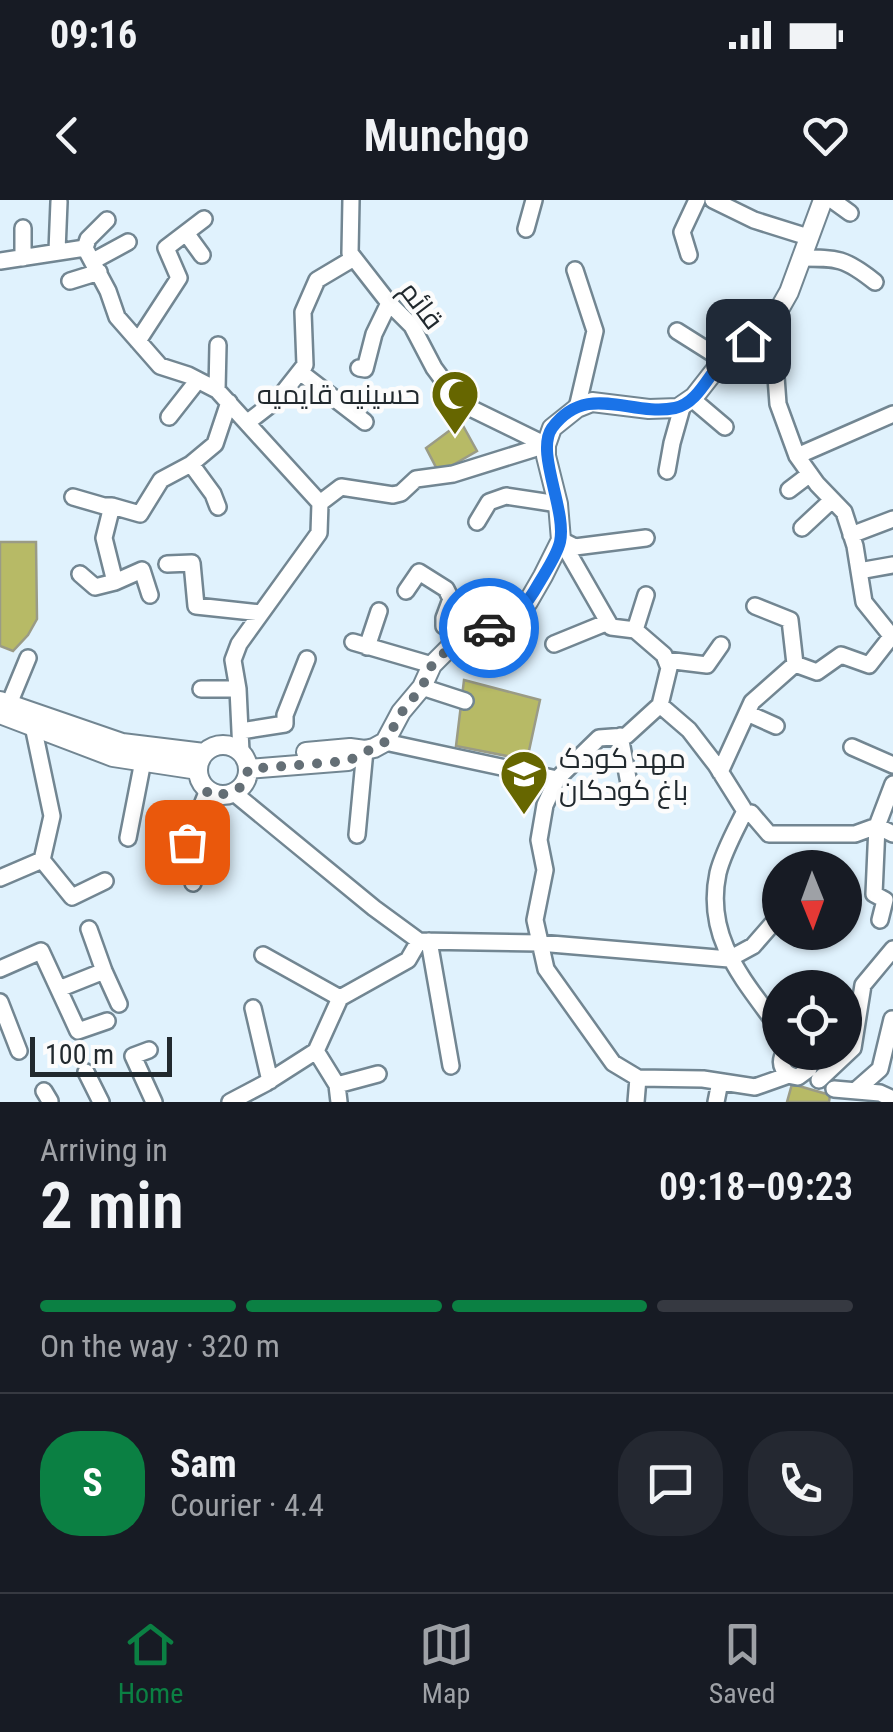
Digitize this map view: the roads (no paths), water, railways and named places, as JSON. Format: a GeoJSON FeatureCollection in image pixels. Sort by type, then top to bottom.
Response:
{"type":"FeatureCollection","features":[{"type":"Feature","properties":{"kind":"main road"},"geometry":{"type":"LineString","coordinates":[[245,760],[247,778],[234,792],[220,795],[208,790],[199,777],[201,762],[218,745],[226,745],[245,760],[348,761],[385,742],[432,665],[452,645],[517,614],[528,602],[560,540],[558,504],[546,456],[552,428],[577,408],[592,402],[649,409],[678,408],[687,401],[723,360],[772,322],[789,292],[824,200]]}},
{"type":"Feature","properties":{"kind":"main road"},"geometry":{"type":"LineString","coordinates":[[3,706],[34,726],[113,757],[201,762]]}},
{"type":"Feature","properties":{"kind":"main road"},"geometry":{"type":"LineString","coordinates":[[3,706],[122,743],[201,762]]}},
{"type":"Feature","properties":{"kind":"street"},"geometry":{"type":"LineString","coordinates":[[248,422],[279,398],[305,365],[303,312],[317,280],[354,258],[350,254],[351,200]]}},
{"type":"Feature","properties":{"kind":"street"},"geometry":{"type":"LineString","coordinates":[[526,229],[534,200]]}},
{"type":"Feature","properties":{"kind":"street"},"geometry":{"type":"LineString","coordinates":[[689,255],[682,232],[696,200]]}},
{"type":"Feature","properties":{"kind":"street"},"geometry":{"type":"LineString","coordinates":[[714,200],[754,220],[808,237]]}},
{"type":"Feature","properties":{"kind":"street"},"geometry":{"type":"LineString","coordinates":[[832,200],[850,213]]}},
{"type":"Feature","properties":{"kind":"street"},"geometry":{"type":"LineString","coordinates":[[57,251],[58,202]]}},
{"type":"Feature","properties":{"kind":"street"},"geometry":{"type":"LineString","coordinates":[[138,341],[179,278],[166,248],[204,219]]}},
{"type":"Feature","properties":{"kind":"street"},"geometry":{"type":"LineString","coordinates":[[107,220],[88,239],[92,260],[116,317],[160,366],[198,380],[223,396],[320,503],[319,533],[239,644],[233,660],[245,760]]}},
{"type":"Feature","properties":{"kind":"street"},"geometry":{"type":"LineString","coordinates":[[23,228],[23,258]]}},
{"type":"Feature","properties":{"kind":"street"},"geometry":{"type":"LineString","coordinates":[[186,233],[202,254]]}},
{"type":"Feature","properties":{"kind":"street"},"geometry":{"type":"LineString","coordinates":[[70,281],[92,260],[128,242]]}},
{"type":"Feature","properties":{"kind":"street"},"geometry":{"type":"LineString","coordinates":[[0,261],[57,251],[92,260]]}},
{"type":"Feature","properties":{"kind":"street","name":"قائم"},"geometry":{"type":"LineString","coordinates":[[354,258],[412,326],[434,368],[460,402],[546,445]]}},
{"type":"Feature","properties":{"kind":"street"},"geometry":{"type":"LineString","coordinates":[[801,258],[836,258],[856,266],[874,282]]}},
{"type":"Feature","properties":{"kind":"street"},"geometry":{"type":"LineString","coordinates":[[575,270],[596,331],[577,408]]}},
{"type":"Feature","properties":{"kind":"street"},"geometry":{"type":"LineString","coordinates":[[359,368],[365,369],[374,334],[390,303]]}},
{"type":"Feature","properties":{"kind":"street"},"geometry":{"type":"LineString","coordinates":[[772,322],[783,372],[778,404],[797,456],[844,512],[864,602],[892,637],[869,666],[841,654],[817,672],[795,664]]}},
{"type":"Feature","properties":{"kind":"street"},"geometry":{"type":"LineString","coordinates":[[678,330],[723,360]]}},
{"type":"Feature","properties":{"kind":"street"},"geometry":{"type":"LineString","coordinates":[[73,497],[140,514],[162,480],[191,464],[215,444],[223,396],[218,344]]}},
{"type":"Feature","properties":{"kind":"street"},"geometry":{"type":"LineString","coordinates":[[300,372],[365,422]]}},
{"type":"Feature","properties":{"kind":"street"},"geometry":{"type":"LineString","coordinates":[[169,417],[198,380]]}},
{"type":"Feature","properties":{"kind":"street"},"geometry":{"type":"LineString","coordinates":[[667,472],[672,443],[687,401],[726,427]]}},
{"type":"Feature","properties":{"kind":"street"},"geometry":{"type":"LineString","coordinates":[[797,456],[893,414]]}},
{"type":"Feature","properties":{"kind":"street"},"geometry":{"type":"LineString","coordinates":[[320,503],[341,487],[401,493],[416,478],[453,474],[546,445]]}},
{"type":"Feature","properties":{"kind":"street"},"geometry":{"type":"LineString","coordinates":[[191,464],[218,507]]}},
{"type":"Feature","properties":{"kind":"street"},"geometry":{"type":"LineString","coordinates":[[789,490],[810,474]]}},
{"type":"Feature","properties":{"kind":"street"},"geometry":{"type":"LineString","coordinates":[[478,522],[489,502],[506,496],[558,504]]}},
{"type":"Feature","properties":{"kind":"street"},"geometry":{"type":"LineString","coordinates":[[802,528],[832,500]]}},
{"type":"Feature","properties":{"kind":"street"},"geometry":{"type":"LineString","coordinates":[[112,506],[104,538],[115,582]]}},
{"type":"Feature","properties":{"kind":"street"},"geometry":{"type":"LineString","coordinates":[[851,535],[893,519]]}},
{"type":"Feature","properties":{"kind":"street"},"geometry":{"type":"LineString","coordinates":[[560,540],[575,547],[646,538]]}},
{"type":"Feature","properties":{"kind":"street"},"geometry":{"type":"LineString","coordinates":[[560,540],[611,627],[635,630],[664,655],[669,668],[660,706],[626,736],[599,738],[558,779],[545,805],[539,840],[545,870],[536,920],[546,970],[613,1063],[638,1078],[755,1087],[789,1075],[813,1076],[852,1048],[862,985],[893,949]]}},
{"type":"Feature","properties":{"kind":"street"},"geometry":{"type":"LineString","coordinates":[[167,564],[200,561],[196,606],[261,613]]}},
{"type":"Feature","properties":{"kind":"street"},"geometry":{"type":"LineString","coordinates":[[859,571],[893,565]]}},
{"type":"Feature","properties":{"kind":"street"},"geometry":{"type":"LineString","coordinates":[[80,574],[94,587],[142,570],[150,595]]}},
{"type":"Feature","properties":{"kind":"street"},"geometry":{"type":"LineString","coordinates":[[406,590],[419,572],[446,589],[451,599],[444,626],[464,638]]}},
{"type":"Feature","properties":{"kind":"street"},"geometry":{"type":"LineString","coordinates":[[635,630],[646,595]]}},
{"type":"Feature","properties":{"kind":"street"},"geometry":{"type":"LineString","coordinates":[[755,606],[778,607],[790,620],[795,664]]}},
{"type":"Feature","properties":{"kind":"street"},"geometry":{"type":"LineString","coordinates":[[379,611],[360,645],[432,665]]}},
{"type":"Feature","properties":{"kind":"street"},"geometry":{"type":"LineString","coordinates":[[554,644],[608,622]]}},
{"type":"Feature","properties":{"kind":"street"},"geometry":{"type":"LineString","coordinates":[[666,660],[707,665],[721,646]]}},
{"type":"Feature","properties":{"kind":"street"},"geometry":{"type":"LineString","coordinates":[[3,706],[28,658]]}},
{"type":"Feature","properties":{"kind":"street"},"geometry":{"type":"LineString","coordinates":[[241,730],[285,724],[307,659]]}},
{"type":"Feature","properties":{"kind":"street"},"geometry":{"type":"LineString","coordinates":[[720,772],[752,702],[795,664]]}},
{"type":"Feature","properties":{"kind":"street"},"geometry":{"type":"LineString","coordinates":[[422,687],[465,701]]}},
{"type":"Feature","properties":{"kind":"street"},"geometry":{"type":"LineString","coordinates":[[201,689],[238,689]]}},
{"type":"Feature","properties":{"kind":"street"},"geometry":{"type":"LineString","coordinates":[[660,706],[689,730],[746,812],[770,834],[855,834],[877,826],[893,834]]}},
{"type":"Feature","properties":{"kind":"street"},"geometry":{"type":"LineString","coordinates":[[747,713],[776,726]]}},
{"type":"Feature","properties":{"kind":"street"},"geometry":{"type":"LineString","coordinates":[[34,726],[52,816],[42,860]]}},
{"type":"Feature","properties":{"kind":"street"},"geometry":{"type":"LineString","coordinates":[[620,736],[631,794]]}},
{"type":"Feature","properties":{"kind":"street"},"geometry":{"type":"LineString","coordinates":[[385,742],[558,779]]}},
{"type":"Feature","properties":{"kind":"street"},"geometry":{"type":"LineString","coordinates":[[852,747],[893,765]]}},
{"type":"Feature","properties":{"kind":"street"},"geometry":{"type":"LineString","coordinates":[[357,835],[366,750]]}},
{"type":"Feature","properties":{"kind":"street"},"geometry":{"type":"LineString","coordinates":[[128,838],[142,761]]}},
{"type":"Feature","properties":{"kind":"street"},"geometry":{"type":"LineString","coordinates":[[880,920],[885,900],[874,894],[877,826],[893,784]]}},
{"type":"Feature","properties":{"kind":"street"},"geometry":{"type":"LineString","coordinates":[[193,884],[187,842],[208,790]]}},
{"type":"Feature","properties":{"kind":"street"},"geometry":{"type":"LineString","coordinates":[[234,792],[374,908],[424,941],[539,943],[730,959],[762,936]]}},
{"type":"Feature","properties":{"kind":"street"},"geometry":{"type":"LineString","coordinates":[[746,812],[719,870],[716,896],[719,929],[730,959],[762,1004]]}},
{"type":"Feature","properties":{"kind":"street"},"geometry":{"type":"LineString","coordinates":[[0,878],[42,860]]}},
{"type":"Feature","properties":{"kind":"street"},"geometry":{"type":"LineString","coordinates":[[42,860],[72,897],[106,880]]}},
{"type":"Feature","properties":{"kind":"street"},"geometry":{"type":"LineString","coordinates":[[89,929],[118,1004]]}},
{"type":"Feature","properties":{"kind":"street"},"geometry":{"type":"LineString","coordinates":[[230,1102],[316,1051],[340,998],[408,960],[424,941]]}},
{"type":"Feature","properties":{"kind":"street"},"geometry":{"type":"LineString","coordinates":[[424,941],[451,1066]]}},
{"type":"Feature","properties":{"kind":"street"},"geometry":{"type":"LineString","coordinates":[[0,969],[41,951],[78,1031],[107,1021]]}},
{"type":"Feature","properties":{"kind":"street"},"geometry":{"type":"LineString","coordinates":[[263,955],[340,998]]}},
{"type":"Feature","properties":{"kind":"street"},"geometry":{"type":"LineString","coordinates":[[59,989],[104,971]]}},
{"type":"Feature","properties":{"kind":"street"},"geometry":{"type":"LineString","coordinates":[[0,1002],[20,1051]]}},
{"type":"Feature","properties":{"kind":"street"},"geometry":{"type":"LineString","coordinates":[[253,1008],[270,1081]]}},
{"type":"Feature","properties":{"kind":"street"},"geometry":{"type":"LineString","coordinates":[[856,1091],[880,1069],[892,1019]]}},
{"type":"Feature","properties":{"kind":"street"},"geometry":{"type":"LineString","coordinates":[[149,1050],[133,1056],[154,1102]]}},
{"type":"Feature","properties":{"kind":"street"},"geometry":{"type":"LineString","coordinates":[[316,1051],[338,1094],[378,1074]]}},
{"type":"Feature","properties":{"kind":"street"},"geometry":{"type":"LineString","coordinates":[[786,1070],[789,1075]]}},
{"type":"Feature","properties":{"kind":"street"},"geometry":{"type":"LineString","coordinates":[[812,1070],[813,1076],[835,1096],[856,1091],[880,1092],[893,1098]]}},
{"type":"Feature","properties":{"kind":"street"},"geometry":{"type":"LineString","coordinates":[[86,1072],[101,1102]]}},
{"type":"Feature","properties":{"kind":"street"},"geometry":{"type":"LineString","coordinates":[[636,1102],[638,1078]]}},
{"type":"Feature","properties":{"kind":"street"},"geometry":{"type":"LineString","coordinates":[[716,1102],[720,1082]]}},
{"type":"Feature","properties":{"kind":"place","name":"حسینیه قایمیه"},"geometry":{"type":"Point","coordinates":[455,436]}},
{"type":"Feature","properties":{"kind":"place","name":"مهد کودک باغ کودکان"},"geometry":{"type":"Point","coordinates":[524,816]}}]}
